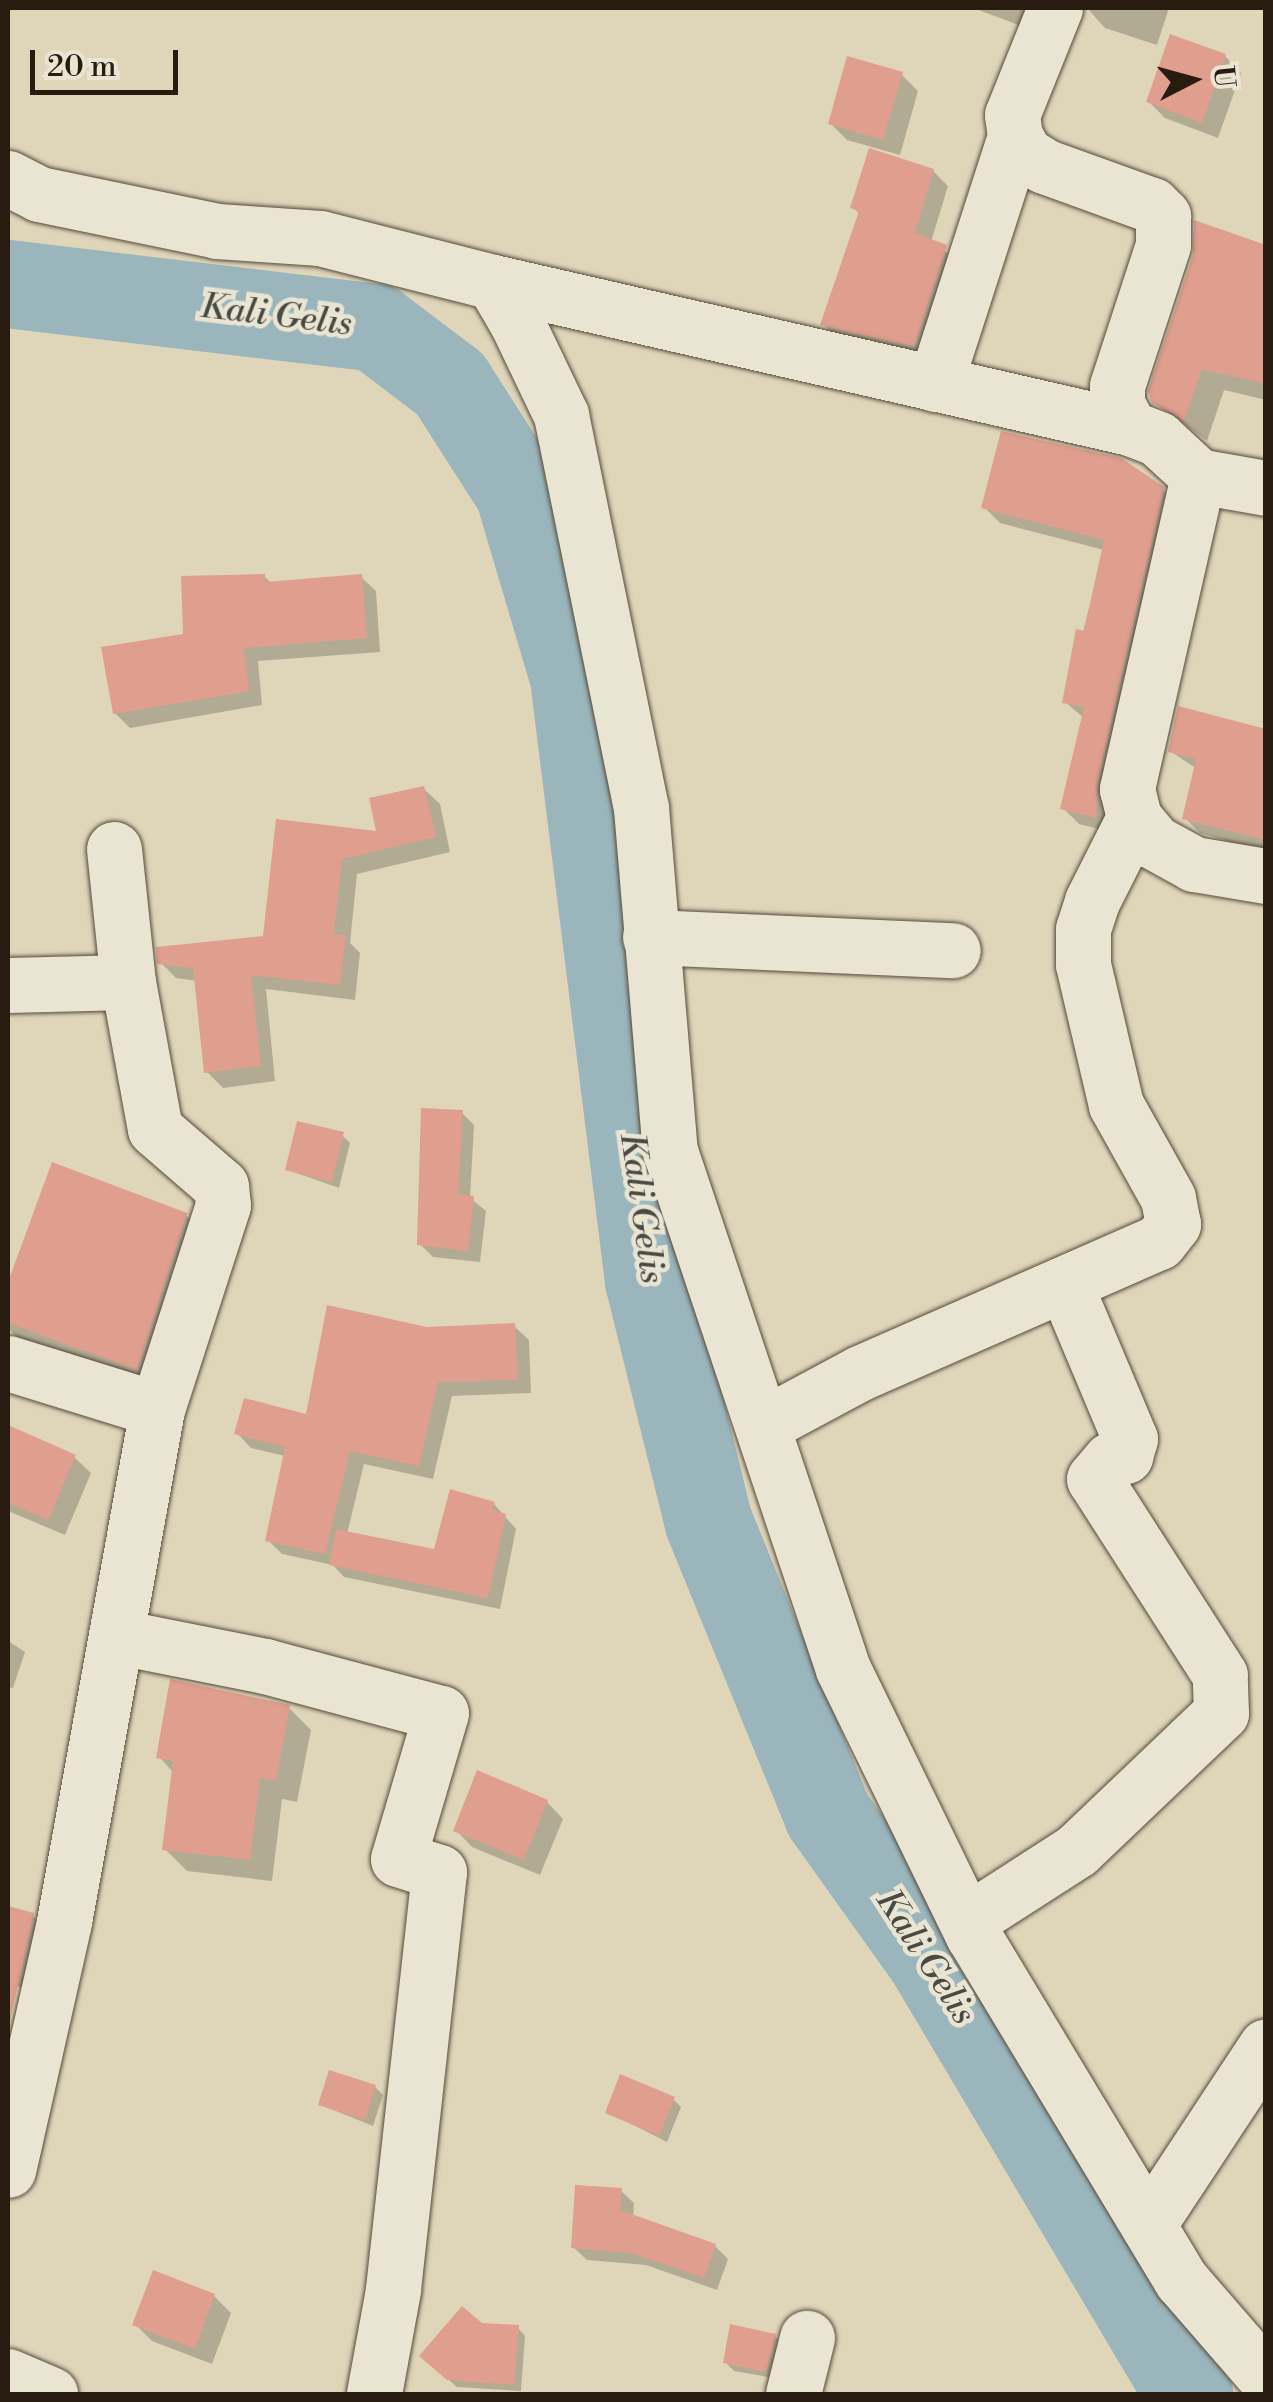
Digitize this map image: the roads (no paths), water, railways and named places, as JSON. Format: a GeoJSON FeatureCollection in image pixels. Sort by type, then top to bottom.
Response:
{"type":"FeatureCollection","features":[{"type":"Feature","properties":{"kind":"street"},"geometry":{"type":"LineString","coordinates":[[935,384],[1015,136],[1015,104],[1055,8]]}},
{"type":"Feature","properties":{"kind":"street"},"geometry":{"type":"LineString","coordinates":[[1015,136],[1025,154],[1044,166],[1152,205],[1162,216],[1163,245],[1117,386],[1120,416],[1130,428]]}},
{"type":"Feature","properties":{"kind":"street"},"geometry":{"type":"LineString","coordinates":[[8,178],[39,194],[217,231],[320,238],[493,282],[1130,428],[1158,439],[1198,476],[1266,488]]}},
{"type":"Feature","properties":{"kind":"street"},"geometry":{"type":"LineString","coordinates":[[493,282],[561,415],[641,808],[670,1151],[843,1669],[967,1921],[1148,2225],[1182,2281],[1266,2378]]}},
{"type":"Feature","properties":{"kind":"street"},"geometry":{"type":"LineString","coordinates":[[1198,476],[1127,788],[1134,818],[1154,842],[1194,864],[1266,876]]}},
{"type":"Feature","properties":{"kind":"street"},"geometry":{"type":"LineString","coordinates":[[763,1425],[860,1373],[1159,1242],[1173,1224],[1168,1198],[1116,1105],[1083,964],[1082,928],[1134,818]]}},
{"type":"Feature","properties":{"kind":"street"},"geometry":{"type":"LineString","coordinates":[[8,2170],[118,1637],[156,1409],[223,1206],[221,1186],[155,1129],[128,982],[114,850]]}},
{"type":"Feature","properties":{"kind":"street"},"geometry":{"type":"LineString","coordinates":[[650,937],[953,950]]}},
{"type":"Feature","properties":{"kind":"street"},"geometry":{"type":"LineString","coordinates":[[8,985],[128,982]]}},
{"type":"Feature","properties":{"kind":"street"},"geometry":{"type":"LineString","coordinates":[[967,1921],[1077,1850],[1221,1713],[1243,1683],[1094,1479],[1110,1460],[1125,1456],[1130,1439],[1065,1284]]}},
{"type":"Feature","properties":{"kind":"street"},"geometry":{"type":"LineString","coordinates":[[8,1362],[156,1409]]}},
{"type":"Feature","properties":{"kind":"street"},"geometry":{"type":"LineString","coordinates":[[118,1637],[441,1713],[398,1859],[439,1872],[393,2290],[374,2394]]}},
{"type":"Feature","properties":{"kind":"street"},"geometry":{"type":"LineString","coordinates":[[1148,2225],[1266,2046]]}},
{"type":"Feature","properties":{"kind":"street"},"geometry":{"type":"LineString","coordinates":[[793,2394],[807,2338]]}},
{"type":"Feature","properties":{"kind":"street"},"geometry":{"type":"LineString","coordinates":[[8,2376],[50,2394]]}},
{"type":"Feature","properties":{"kind":"waterway","name":"Kali Gelis"},"geometry":{"type":"LineString","coordinates":[[8,284],[376,328],[450,384],[519,492],[574,678],[649,1281],[709,1523],[828,1815],[932,1961],[1189,2394]]}}]}
